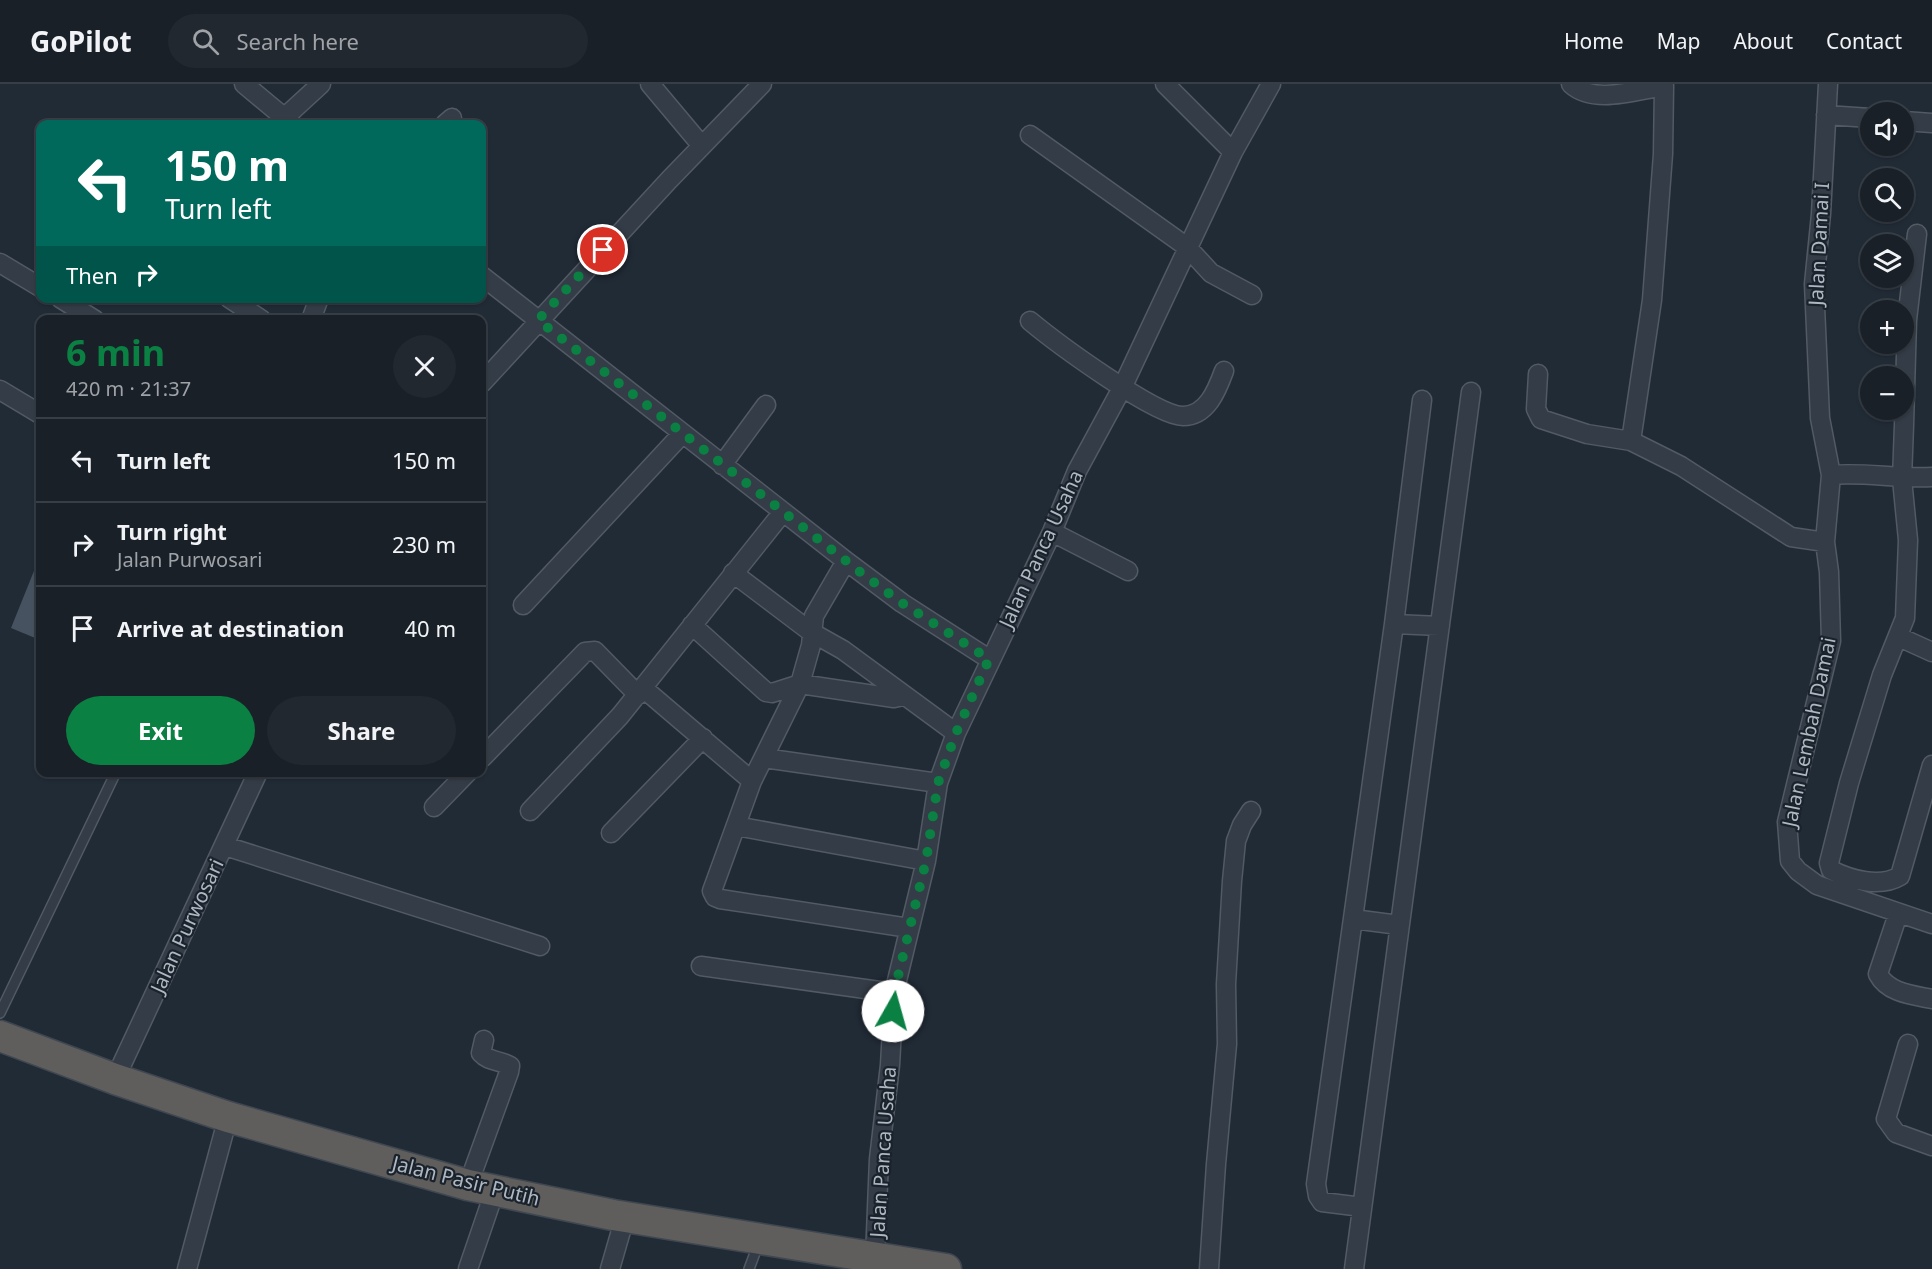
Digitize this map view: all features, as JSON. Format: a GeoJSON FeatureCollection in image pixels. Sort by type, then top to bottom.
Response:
{"type":"FeatureCollection","features":[{"type":"Feature","properties":{"kind":"highway","name":"Jalan Pasir Putih"},"geometry":{"type":"LineString","coordinates":[[0,1036],[115,1079],[228,1116],[481,1188],[625,1217],[759,1239],[820,1259],[875,1257],[946,1269]]}},
{"type":"Feature","properties":{"kind":"street"},"geometry":{"type":"LineString","coordinates":[[244,84],[287,120]]}},
{"type":"Feature","properties":{"kind":"street"},"geometry":{"type":"LineString","coordinates":[[289,120],[321,84]]}},
{"type":"Feature","properties":{"kind":"street"},"geometry":{"type":"LineString","coordinates":[[650,84],[702,146]]}},
{"type":"Feature","properties":{"kind":"street"},"geometry":{"type":"LineString","coordinates":[[486,378],[538,320],[762,84]]}},
{"type":"Feature","properties":{"kind":"street"},"geometry":{"type":"LineString","coordinates":[[1165,84],[1233,152]]}},
{"type":"Feature","properties":{"kind":"street","name":"Jalan Panca Usaha"},"geometry":{"type":"LineString","coordinates":[[875,1257],[879,1159],[890,1065],[894,993],[926,861],[938,783],[956,733],[989,659],[1052,532],[1077,471],[1122,388],[1233,152],[1271,84]]}},
{"type":"Feature","properties":{"kind":"street"},"geometry":{"type":"LineString","coordinates":[[1571,84],[1580,92],[1596,95],[1664,86],[1663,154],[1652,300],[1632,441]]}},
{"type":"Feature","properties":{"kind":"street","name":"Jalan Damai I"},"geometry":{"type":"LineString","coordinates":[[1827,84],[1821,214],[1814,284],[1820,418],[1831,474]]}},
{"type":"Feature","properties":{"kind":"street"},"geometry":{"type":"LineString","coordinates":[[1826,115],[1860,117]]}},
{"type":"Feature","properties":{"kind":"street"},"geometry":{"type":"LineString","coordinates":[[1914,122],[1932,123]]}},
{"type":"Feature","properties":{"kind":"street"},"geometry":{"type":"LineString","coordinates":[[1030,135],[1187,247],[1212,273],[1252,295]]}},
{"type":"Feature","properties":{"kind":"street"},"geometry":{"type":"LineString","coordinates":[[1917,234],[1907,320],[1902,478],[1908,540],[1905,618],[1899,638],[1892,647],[1882,675],[1849,783],[1829,863],[1831,870],[1858,880],[1882,883],[1900,876],[1932,765]]}},
{"type":"Feature","properties":{"kind":"street"},"geometry":{"type":"LineString","coordinates":[[0,263],[36,285]]}},
{"type":"Feature","properties":{"kind":"street"},"geometry":{"type":"LineString","coordinates":[[486,279],[846,561],[902,603],[989,659]]}},
{"type":"Feature","properties":{"kind":"street"},"geometry":{"type":"LineString","coordinates":[[68,303],[87,315]]}},
{"type":"Feature","properties":{"kind":"street"},"geometry":{"type":"LineString","coordinates":[[236,303],[254,315]]}},
{"type":"Feature","properties":{"kind":"street"},"geometry":{"type":"LineString","coordinates":[[1030,321],[1053,341],[1122,388],[1173,414],[1185,416],[1201,409],[1215,396],[1224,371]]}},
{"type":"Feature","properties":{"kind":"street"},"geometry":{"type":"LineString","coordinates":[[1538,374],[1536,409],[1541,419],[1587,434],[1632,441],[1681,466],[1791,537],[1825,542]]}},
{"type":"Feature","properties":{"kind":"street"},"geometry":{"type":"LineString","coordinates":[[0,390],[36,412]]}},
{"type":"Feature","properties":{"kind":"street"},"geometry":{"type":"LineString","coordinates":[[1354,1269],[1398,925],[1471,392]]}},
{"type":"Feature","properties":{"kind":"street"},"geometry":{"type":"LineString","coordinates":[[1362,1207],[1322,1202],[1318,1196],[1316,1184],[1394,624],[1422,400]]}},
{"type":"Feature","properties":{"kind":"street"},"geometry":{"type":"LineString","coordinates":[[722,465],[766,405]]}},
{"type":"Feature","properties":{"kind":"street"},"geometry":{"type":"LineString","coordinates":[[523,605],[682,434]]}},
{"type":"Feature","properties":{"kind":"street"},"geometry":{"type":"LineString","coordinates":[[1831,474],[1846,473],[1902,478],[1932,477]]}},
{"type":"Feature","properties":{"kind":"street","name":"Jalan Lembah Damai"},"geometry":{"type":"LineString","coordinates":[[1831,474],[1825,542],[1829,573],[1831,641],[1787,822],[1790,861],[1798,871],[1817,885],[1932,924]]}},
{"type":"Feature","properties":{"kind":"street"},"geometry":{"type":"LineString","coordinates":[[530,811],[620,716],[783,512]]}},
{"type":"Feature","properties":{"kind":"street"},"geometry":{"type":"LineString","coordinates":[[1052,532],[1128,571]]}},
{"type":"Feature","properties":{"kind":"street"},"geometry":{"type":"LineString","coordinates":[[846,561],[814,616],[811,645],[800,684],[752,781],[711,891],[715,897],[909,928]]}},
{"type":"Feature","properties":{"kind":"street"},"geometry":{"type":"LineString","coordinates":[[733,573],[811,632],[843,650],[956,733]]}},
{"type":"Feature","properties":{"kind":"street"},"geometry":{"type":"LineString","coordinates":[[1394,624],[1440,626]]}},
{"type":"Feature","properties":{"kind":"street"},"geometry":{"type":"LineString","coordinates":[[692,625],[766,692],[772,693],[800,684],[894,699],[903,696]]}},
{"type":"Feature","properties":{"kind":"street"},"geometry":{"type":"LineString","coordinates":[[1899,638],[1932,652]]}},
{"type":"Feature","properties":{"kind":"street"},"geometry":{"type":"LineString","coordinates":[[486,754],[585,652],[596,651],[640,691],[703,738],[752,781]]}},
{"type":"Feature","properties":{"kind":"street"},"geometry":{"type":"LineString","coordinates":[[853,693],[867,668]]}},
{"type":"Feature","properties":{"kind":"street"},"geometry":{"type":"LineString","coordinates":[[611,832],[703,738]]}},
{"type":"Feature","properties":{"kind":"street"},"geometry":{"type":"LineString","coordinates":[[764,758],[938,783]]}},
{"type":"Feature","properties":{"kind":"street","name":"Jalan Purwosari"},"geometry":{"type":"LineString","coordinates":[[115,1079],[256,777]]}},
{"type":"Feature","properties":{"kind":"street"},"geometry":{"type":"LineString","coordinates":[[434,807],[463,777]]}},
{"type":"Feature","properties":{"kind":"street"},"geometry":{"type":"LineString","coordinates":[[1209,1269],[1227,1044],[1226,984],[1232,881],[1236,841],[1251,811]]}},
{"type":"Feature","properties":{"kind":"street"},"geometry":{"type":"LineString","coordinates":[[736,826],[926,861]]}},
{"type":"Feature","properties":{"kind":"street"},"geometry":{"type":"LineString","coordinates":[[225,846],[540,946]]}},
{"type":"Feature","properties":{"kind":"street"},"geometry":{"type":"LineString","coordinates":[[1898,914],[1878,974],[1884,984],[1892,988],[1932,999]]}},
{"type":"Feature","properties":{"kind":"street"},"geometry":{"type":"LineString","coordinates":[[1353,919],[1398,925]]}},
{"type":"Feature","properties":{"kind":"street"},"geometry":{"type":"LineString","coordinates":[[700,966],[894,993]]}},
{"type":"Feature","properties":{"kind":"street"},"geometry":{"type":"LineString","coordinates":[[468,1269],[481,1188],[510,1066],[486,1059],[481,1053],[484,1040]]}},
{"type":"Feature","properties":{"kind":"street"},"geometry":{"type":"LineString","coordinates":[[1908,1044],[1886,1119],[1896,1133],[1932,1146]]}},
{"type":"Feature","properties":{"kind":"street"},"geometry":{"type":"LineString","coordinates":[[187,1269],[228,1116]]}},
{"type":"Feature","properties":{"kind":"street"},"geometry":{"type":"LineString","coordinates":[[610,1269],[625,1217]]}},
{"type":"Feature","properties":{"kind":"lane"},"geometry":{"type":"LineString","coordinates":[[0,1012],[115,777]]}},
{"type":"Feature","properties":{"kind":"lane"},"geometry":{"type":"LineString","coordinates":[[749,1269],[759,1239]]}},
{"type":"Feature","properties":{"kind":"building"},"geometry":{"type":"Polygon","coordinates":[[[36,566],[36,638],[11,628],[36,566]]]}},
{"type":"Feature","properties":{"kind":"route"},"geometry":{"type":"LineString","coordinates":[[603,250],[538,320],[864,575],[902,603],[989,659],[956,733],[938,783],[926,861],[894,993],[893,1011]]}}]}
